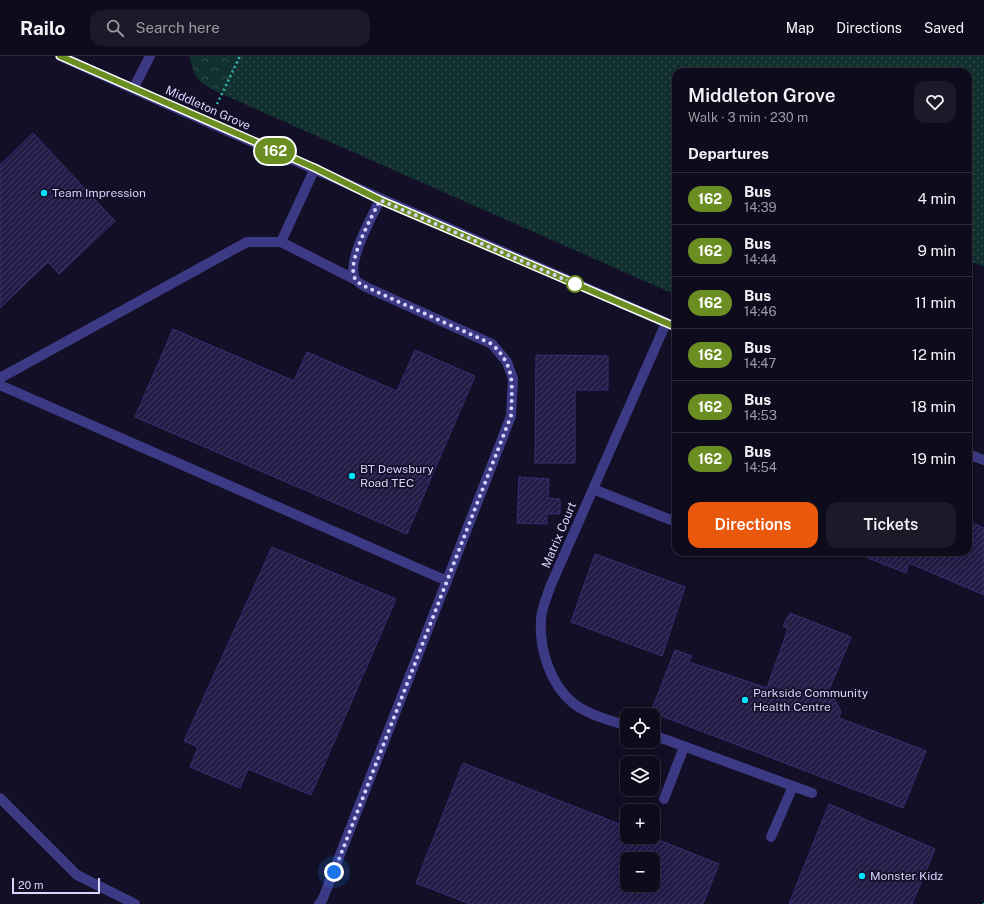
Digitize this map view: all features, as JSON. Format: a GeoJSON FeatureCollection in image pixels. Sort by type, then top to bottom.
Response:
{"type":"FeatureCollection","features":[{"type":"Feature","properties":{"kind":"street","name":"Middleton Grove"},"geometry":{"type":"LineString","coordinates":[[60,56],[208,123],[315,168],[380,200],[672,325]]}},
{"type":"Feature","properties":{"kind":"street"},"geometry":{"type":"LineString","coordinates":[[133,89],[150,56]]}},
{"type":"Feature","properties":{"kind":"street"},"geometry":{"type":"LineString","coordinates":[[281,242],[315,168]]}},
{"type":"Feature","properties":{"kind":"street"},"geometry":{"type":"LineString","coordinates":[[356,280],[352,270],[358,247],[380,200]]}},
{"type":"Feature","properties":{"kind":"street"},"geometry":{"type":"LineString","coordinates":[[0,378],[247,242],[281,242],[356,280],[366,287],[492,344],[507,362],[512,379],[511,416],[322,901],[319,904]]}},
{"type":"Feature","properties":{"kind":"street","name":"Matrix Court"},"geometry":{"type":"LineString","coordinates":[[620,723],[588,712],[574,704],[558,688],[547,664],[541,641],[541,618],[550,587],[666,322]]}},
{"type":"Feature","properties":{"kind":"street"},"geometry":{"type":"LineString","coordinates":[[0,385],[447,581]]}},
{"type":"Feature","properties":{"kind":"street"},"geometry":{"type":"LineString","coordinates":[[972,456],[984,460]]}},
{"type":"Feature","properties":{"kind":"street"},"geometry":{"type":"LineString","coordinates":[[593,489],[672,520]]}},
{"type":"Feature","properties":{"kind":"street"},"geometry":{"type":"LineString","coordinates":[[660,738],[812,793]]}},
{"type":"Feature","properties":{"kind":"street"},"geometry":{"type":"LineString","coordinates":[[664,799],[684,747]]}},
{"type":"Feature","properties":{"kind":"street"},"geometry":{"type":"LineString","coordinates":[[772,837],[793,786]]}},
{"type":"Feature","properties":{"kind":"street"},"geometry":{"type":"LineString","coordinates":[[0,798],[77,875],[135,904]]}},
{"type":"Feature","properties":{"kind":"path"},"geometry":{"type":"LineString","coordinates":[[208,123],[240,56]]}},
{"type":"Feature","properties":{"kind":"green space"},"geometry":{"type":"Polygon","coordinates":[[[189,56],[240,56],[222,94],[203,84],[196,77],[189,56]]]}},
{"type":"Feature","properties":{"kind":"green space"},"geometry":{"type":"Polygon","coordinates":[[[240,56],[984,56],[984,267],[972,262],[972,68],[672,68],[672,293],[222,94],[240,56]]]}},
{"type":"Feature","properties":{"kind":"building","name":"Team Impression"},"geometry":{"type":"Polygon","coordinates":[[[33,133],[115,221],[59,274],[48,262],[0,308],[0,165],[33,133]]]}},
{"type":"Feature","properties":{"kind":"building","name":"BT Dewsbury Road TEC"},"geometry":{"type":"Polygon","coordinates":[[[173,329],[294,381],[307,352],[397,391],[415,350],[475,376],[407,534],[135,417],[173,329]]]}},
{"type":"Feature","properties":{"kind":"building"},"geometry":{"type":"Polygon","coordinates":[[[536,355],[608,356],[608,390],[575,390],[575,463],[535,463],[536,355]]]}},
{"type":"Feature","properties":{"kind":"building"},"geometry":{"type":"Polygon","coordinates":[[[519,477],[549,479],[548,498],[560,499],[560,514],[547,514],[547,524],[517,523],[519,477]]]}},
{"type":"Feature","properties":{"kind":"building"},"geometry":{"type":"Polygon","coordinates":[[[972,523],[984,528],[984,595],[909,563],[906,573],[868,558],[868,556],[972,556],[972,523]]]}},
{"type":"Feature","properties":{"kind":"building"},"geometry":{"type":"Polygon","coordinates":[[[272,547],[396,599],[311,795],[248,769],[240,788],[190,767],[198,747],[184,741],[272,547]]]}},
{"type":"Feature","properties":{"kind":"building"},"geometry":{"type":"Polygon","coordinates":[[[595,554],[685,587],[662,656],[571,622],[595,554]]]}},
{"type":"Feature","properties":{"kind":"building","name":"Parkside Community Health Centre"},"geometry":{"type":"Polygon","coordinates":[[[790,613],[851,637],[829,690],[841,711],[839,718],[926,751],[903,808],[660,715],[660,708],[653,708],[675,650],[692,656],[689,662],[767,688],[788,629],[783,626],[790,613]]]}},
{"type":"Feature","properties":{"kind":"building"},"geometry":{"type":"Polygon","coordinates":[[[463,763],[620,824],[620,844],[660,844],[660,841],[719,864],[703,904],[470,904],[416,883],[463,763]]]}},
{"type":"Feature","properties":{"kind":"building","name":"Monster Kidz"},"geometry":{"type":"Polygon","coordinates":[[[829,804],[935,849],[912,904],[789,904],[829,804]]]}},
{"type":"Feature","properties":{"kind":"bus line","name":"162"},"geometry":{"type":"LineString","coordinates":[[60,56],[315,168],[380,200],[672,325]]}},
{"type":"Feature","properties":{"kind":"place","name":"Team Impression"},"geometry":{"type":"Point","coordinates":[44,193]}},
{"type":"Feature","properties":{"kind":"place","name":"BT Dewsbury Road TEC"},"geometry":{"type":"Point","coordinates":[352,476]}},
{"type":"Feature","properties":{"kind":"place","name":"Parkside Community Health Centre"},"geometry":{"type":"Point","coordinates":[745,700]}},
{"type":"Feature","properties":{"kind":"place","name":"Monster Kidz"},"geometry":{"type":"Point","coordinates":[862,876]}},
{"type":"Feature","properties":{"kind":"route"},"geometry":{"type":"LineString","coordinates":[[334,872],[511,416],[512,379],[507,362],[500,352],[492,344],[366,287],[356,280],[352,270],[358,247],[380,200],[580,286],[575,284]]}}]}
